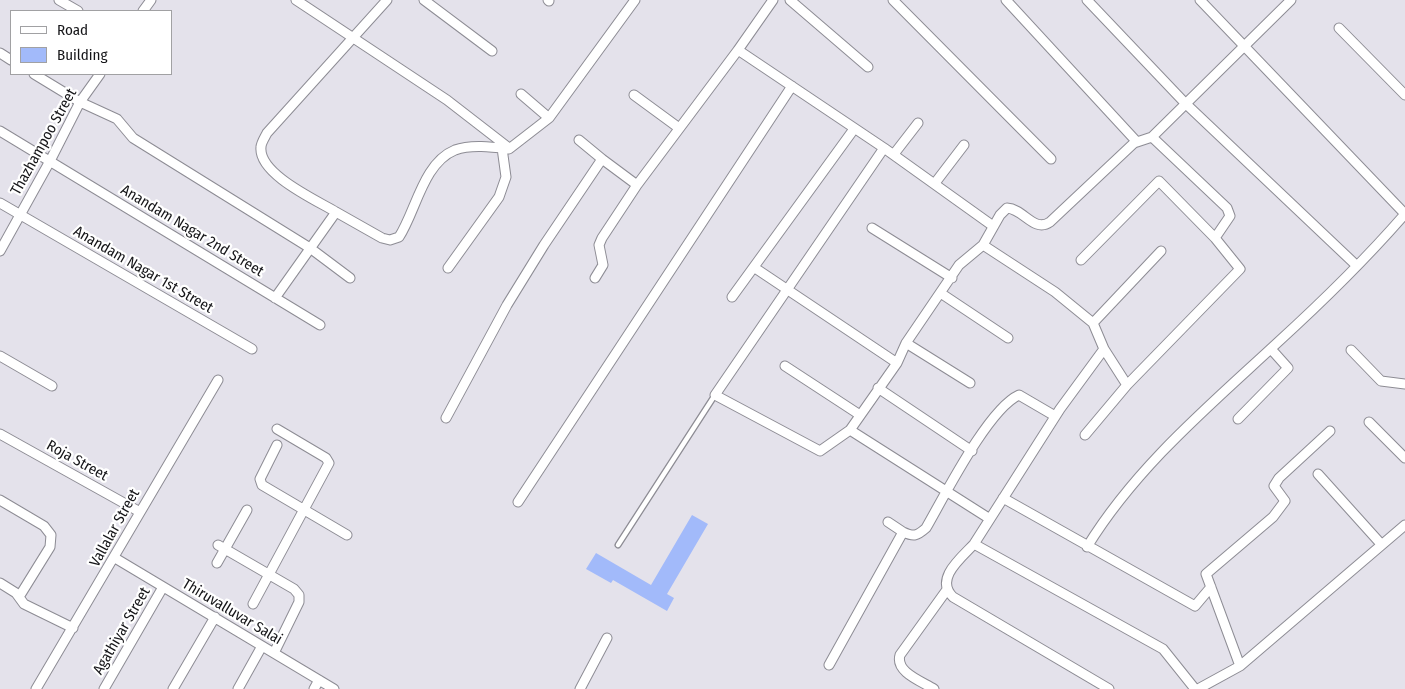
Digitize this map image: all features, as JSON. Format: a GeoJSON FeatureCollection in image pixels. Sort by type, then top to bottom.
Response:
{"type":"FeatureCollection","features":[{"type":"Feature","properties":{"kind":"street"},"geometry":{"type":"LineString","coordinates":[[59,0],[76,10]]}},
{"type":"Feature","properties":{"kind":"street"},"geometry":{"type":"LineString","coordinates":[[296,0],[447,100],[506,148]]}},
{"type":"Feature","properties":{"kind":"street"},"geometry":{"type":"LineString","coordinates":[[387,0],[356,38],[267,133],[261,147],[263,160],[275,176],[382,238],[390,240],[399,237],[429,176],[440,162],[455,150],[483,147],[506,148],[549,118],[635,0]]}},
{"type":"Feature","properties":{"kind":"street"},"geometry":{"type":"LineString","coordinates":[[424,0],[492,51]]}},
{"type":"Feature","properties":{"kind":"street"},"geometry":{"type":"LineString","coordinates":[[595,278],[603,265],[599,245],[602,238],[637,185],[773,0]]}},
{"type":"Feature","properties":{"kind":"street"},"geometry":{"type":"LineString","coordinates":[[790,0],[868,67]]}},
{"type":"Feature","properties":{"kind":"street"},"geometry":{"type":"LineString","coordinates":[[893,0],[1051,160]]}},
{"type":"Feature","properties":{"kind":"street"},"geometry":{"type":"LineString","coordinates":[[1006,0],[1136,142]]}},
{"type":"Feature","properties":{"kind":"street"},"geometry":{"type":"LineString","coordinates":[[1087,0],[1185,103],[1357,266]]}},
{"type":"Feature","properties":{"kind":"street"},"geometry":{"type":"LineString","coordinates":[[1087,547],[1101,523],[1168,444],[1357,266],[1405,214],[1200,0]]}},
{"type":"Feature","properties":{"kind":"street"},"geometry":{"type":"LineString","coordinates":[[884,148],[715,396],[820,451],[850,430],[897,363],[906,344],[942,294],[960,265],[983,245],[1003,211],[1011,208],[1039,226],[1044,226],[1136,142],[1152,137],[1291,0]]}},
{"type":"Feature","properties":{"kind":"street"},"geometry":{"type":"LineString","coordinates":[[1339,28],[1405,95]]}},
{"type":"Feature","properties":{"kind":"street"},"geometry":{"type":"LineString","coordinates":[[738,50],[894,154],[970,211],[994,226]]}},
{"type":"Feature","properties":{"kind":"street"},"geometry":{"type":"LineString","coordinates":[[36,75],[80,102],[116,119],[133,138],[310,248],[350,278]]}},
{"type":"Feature","properties":{"kind":"street","name":"Thazhampoo Street"},"geometry":{"type":"LineString","coordinates":[[0,250],[50,161],[80,102],[99,75]]}},
{"type":"Feature","properties":{"kind":"street"},"geometry":{"type":"LineString","coordinates":[[518,502],[792,86]]}},
{"type":"Feature","properties":{"kind":"street"},"geometry":{"type":"LineString","coordinates":[[520,94],[549,118]]}},
{"type":"Feature","properties":{"kind":"street"},"geometry":{"type":"LineString","coordinates":[[634,94],[679,128]]}},
{"type":"Feature","properties":{"kind":"street"},"geometry":{"type":"LineString","coordinates":[[894,154],[918,123]]}},
{"type":"Feature","properties":{"kind":"street"},"geometry":{"type":"LineString","coordinates":[[732,297],[755,268],[854,129]]}},
{"type":"Feature","properties":{"kind":"street","name":"Anandam Nagar 2nd Street"},"geometry":{"type":"LineString","coordinates":[[0,131],[320,325]]}},
{"type":"Feature","properties":{"kind":"street"},"geometry":{"type":"LineString","coordinates":[[1152,137],[1227,208],[1230,216],[1216,238]]}},
{"type":"Feature","properties":{"kind":"street"},"geometry":{"type":"LineString","coordinates":[[579,140],[637,185]]}},
{"type":"Feature","properties":{"kind":"street"},"geometry":{"type":"LineString","coordinates":[[935,183],[964,145]]}},
{"type":"Feature","properties":{"kind":"street"},"geometry":{"type":"LineString","coordinates":[[448,268],[499,197],[506,177],[506,148]]}},
{"type":"Feature","properties":{"kind":"street"},"geometry":{"type":"LineString","coordinates":[[446,418],[507,305],[544,245],[602,159]]}},
{"type":"Feature","properties":{"kind":"street"},"geometry":{"type":"LineString","coordinates":[[1081,260],[1159,181],[1216,238],[1240,269],[1127,386],[1085,435]]}},
{"type":"Feature","properties":{"kind":"street","name":"Anandam Nagar 1st Street"},"geometry":{"type":"LineString","coordinates":[[0,203],[252,349]]}},
{"type":"Feature","properties":{"kind":"street"},"geometry":{"type":"LineString","coordinates":[[275,298],[336,212]]}},
{"type":"Feature","properties":{"kind":"street"},"geometry":{"type":"LineString","coordinates":[[872,228],[952,278]]}},
{"type":"Feature","properties":{"kind":"street"},"geometry":{"type":"LineString","coordinates":[[983,245],[1055,292],[1093,323],[1104,350],[1127,386]]}},
{"type":"Feature","properties":{"kind":"street"},"geometry":{"type":"LineString","coordinates":[[1093,323],[1162,251]]}},
{"type":"Feature","properties":{"kind":"street"},"geometry":{"type":"LineString","coordinates":[[755,268],[897,363]]}},
{"type":"Feature","properties":{"kind":"street"},"geometry":{"type":"LineString","coordinates":[[942,294],[1008,338]]}},
{"type":"Feature","properties":{"kind":"street"},"geometry":{"type":"LineString","coordinates":[[906,344],[970,383]]}},
{"type":"Feature","properties":{"kind":"street"},"geometry":{"type":"LineString","coordinates":[[1238,419],[1288,368],[1271,349]]}},
{"type":"Feature","properties":{"kind":"street"},"geometry":{"type":"LineString","coordinates":[[1104,350],[1055,416],[974,544],[947,575],[945,584],[946,591],[952,597],[1109,689]]}},
{"type":"Feature","properties":{"kind":"street"},"geometry":{"type":"LineString","coordinates":[[1351,350],[1381,381],[1405,384]]}},
{"type":"Feature","properties":{"kind":"street"},"geometry":{"type":"LineString","coordinates":[[0,356],[52,386]]}},
{"type":"Feature","properties":{"kind":"street"},"geometry":{"type":"LineString","coordinates":[[785,366],[860,415]]}},
{"type":"Feature","properties":{"kind":"street","name":"Vallalar Street"},"geometry":{"type":"LineString","coordinates":[[36,689],[115,558],[218,380]]}},
{"type":"Feature","properties":{"kind":"street"},"geometry":{"type":"LineString","coordinates":[[878,388],[972,451]]}},
{"type":"Feature","properties":{"kind":"street"},"geometry":{"type":"LineString","coordinates":[[888,522],[911,536],[918,535],[926,528],[989,424],[1012,398],[1019,395],[1055,416]]}},
{"type":"Feature","properties":{"kind":"street"},"geometry":{"type":"LineString","coordinates":[[1369,422],[1405,458]]}},
{"type":"Feature","properties":{"kind":"street"},"geometry":{"type":"LineString","coordinates":[[253,604],[329,462],[326,458],[277,429]]}},
{"type":"Feature","properties":{"kind":"street"},"geometry":{"type":"LineString","coordinates":[[850,430],[990,519]]}},
{"type":"Feature","properties":{"kind":"street"},"geometry":{"type":"LineString","coordinates":[[1240,666],[1206,574],[1273,517],[1285,501],[1274,486],[1279,478],[1330,431]]}},
{"type":"Feature","properties":{"kind":"street","name":"Roja Street"},"geometry":{"type":"LineString","coordinates":[[0,434],[140,512]]}},
{"type":"Feature","properties":{"kind":"street"},"geometry":{"type":"LineString","coordinates":[[277,445],[262,472],[260,479],[262,485],[347,535]]}},
{"type":"Feature","properties":{"kind":"street"},"geometry":{"type":"LineString","coordinates":[[1318,474],[1382,544]]}},
{"type":"Feature","properties":{"kind":"street"},"geometry":{"type":"LineString","coordinates":[[1003,498],[1087,547],[1195,606],[1211,587]]}},
{"type":"Feature","properties":{"kind":"street"},"geometry":{"type":"LineString","coordinates":[[0,500],[44,526],[51,535],[50,547],[19,598]]}},
{"type":"Feature","properties":{"kind":"street"},"geometry":{"type":"LineString","coordinates":[[217,563],[222,547],[247,510]]}},
{"type":"Feature","properties":{"kind":"street"},"geometry":{"type":"LineString","coordinates":[[974,544],[1163,649],[1197,689],[1240,666],[1405,525]]}},
{"type":"Feature","properties":{"kind":"street"},"geometry":{"type":"LineString","coordinates":[[829,665],[903,532]]}},
{"type":"Feature","properties":{"kind":"street"},"geometry":{"type":"LineString","coordinates":[[222,547],[294,589],[299,594],[299,602],[274,653]]}},
{"type":"Feature","properties":{"kind":"street","name":"Thiruvalluvar Salai"},"geometry":{"type":"LineString","coordinates":[[115,558],[334,689]]}},
{"type":"Feature","properties":{"kind":"street"},"geometry":{"type":"LineString","coordinates":[[0,583],[16,593],[24,604],[73,628]]}},
{"type":"Feature","properties":{"kind":"street","name":"Agathiyar Street"},"geometry":{"type":"LineString","coordinates":[[104,689],[163,586]]}},
{"type":"Feature","properties":{"kind":"street"},"geometry":{"type":"LineString","coordinates":[[934,689],[901,668],[898,661],[900,655],[946,591]]}},
{"type":"Feature","properties":{"kind":"street"},"geometry":{"type":"LineString","coordinates":[[173,689],[214,618]]}},
{"type":"Feature","properties":{"kind":"street"},"geometry":{"type":"LineString","coordinates":[[580,689],[607,638]]}},
{"type":"Feature","properties":{"kind":"street"},"geometry":{"type":"LineString","coordinates":[[238,689],[262,646]]}},
{"type":"Feature","properties":{"kind":"street"},"geometry":{"type":"LineString","coordinates":[[314,689],[319,680]]}},
{"type":"Feature","properties":{"kind":"lane"},"geometry":{"type":"LineString","coordinates":[[618,545],[715,396]]}},
{"type":"Feature","properties":{"kind":"building"},"geometry":{"type":"Polygon","coordinates":[[[692,515],[708,524],[667,594],[674,598],[667,611],[613,580],[611,583],[586,569],[596,553],[651,585],[692,515]]]}}]}
